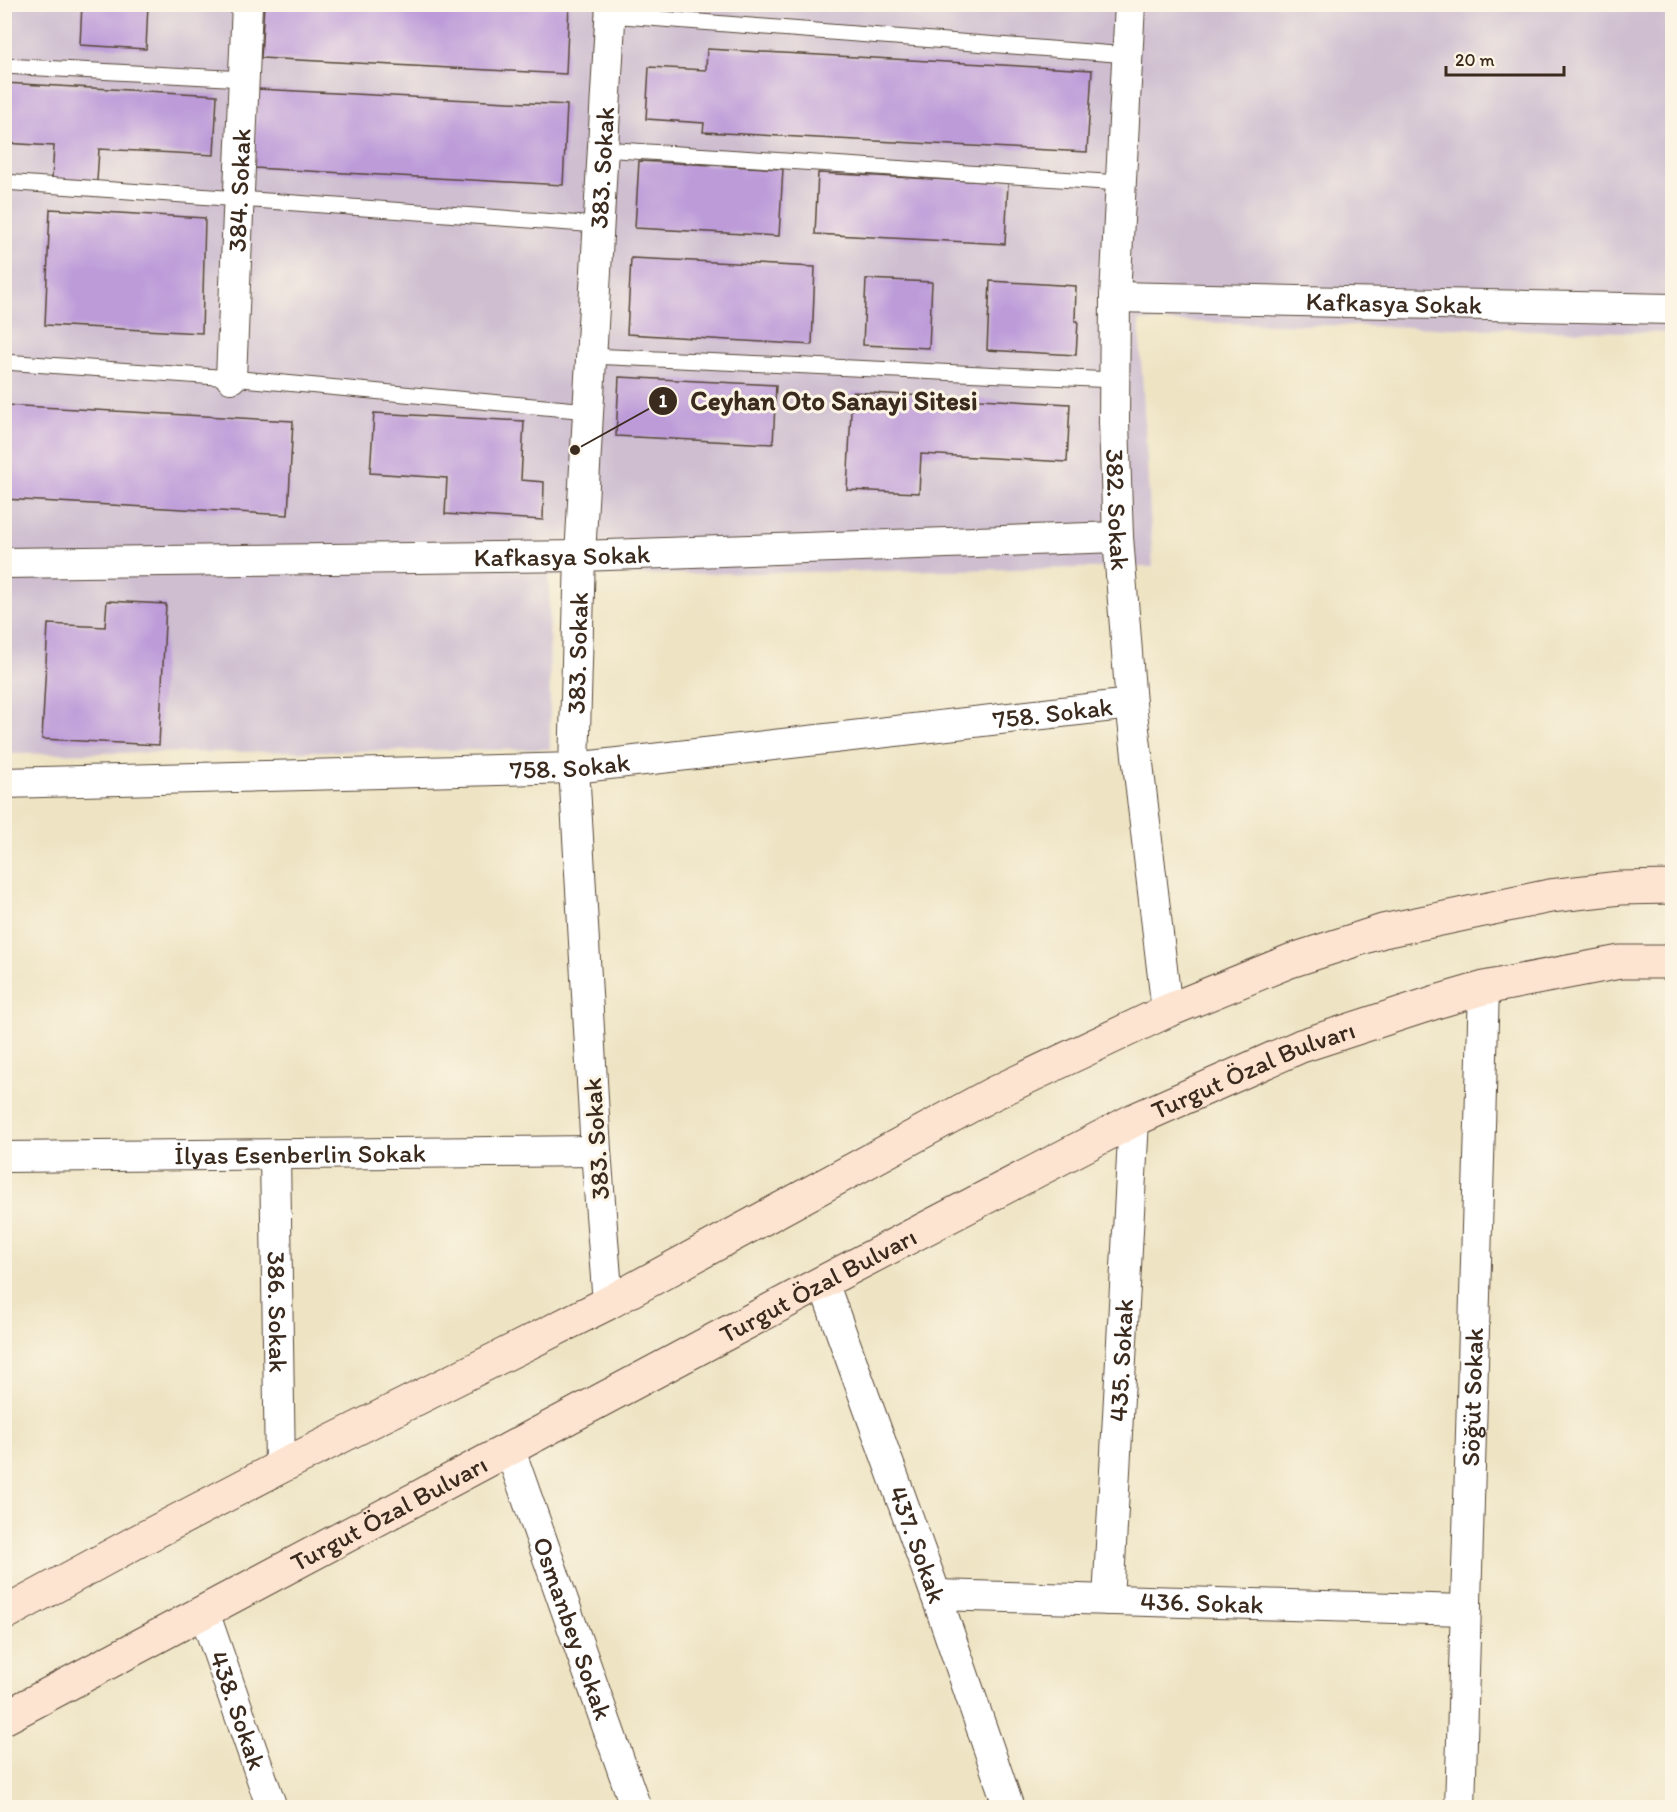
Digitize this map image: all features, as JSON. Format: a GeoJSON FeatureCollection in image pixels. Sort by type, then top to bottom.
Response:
{"type":"FeatureCollection","features":[{"type":"Feature","properties":{"kind":"street","name":"384. Sokak"},"geometry":{"type":"LineString","coordinates":[[231,378],[247,4]]}},
{"type":"Feature","properties":{"kind":"street","name":"382. Sokak"},"geometry":{"type":"LineString","coordinates":[[1130,4],[1114,297],[1118,537],[1131,704],[1167,1011]]}},
{"type":"Feature","properties":{"kind":"street","name":"383. Sokak"},"geometry":{"type":"LineString","coordinates":[[608,1303],[596,1151],[574,768],[580,556],[610,10]]}},
{"type":"Feature","properties":{"kind":"street","name":"Kafkasya Sokak"},"geometry":{"type":"LineString","coordinates":[[1114,297],[1672,309]]}},
{"type":"Feature","properties":{"kind":"street","name":"Kafkasya Sokak"},"geometry":{"type":"LineString","coordinates":[[4,562],[580,556],[1118,537]]}},
{"type":"Feature","properties":{"kind":"street","name":"758. Sokak"},"geometry":{"type":"LineString","coordinates":[[4,783],[574,768],[1131,704]]}},
{"type":"Feature","properties":{"kind":"street"},"geometry":{"type":"LineString","coordinates":[[4,1614],[280,1467],[608,1303],[992,1094],[1167,1011],[1290,961],[1383,930],[1550,896],[1620,888],[1672,887]]}},
{"type":"Feature","properties":{"kind":"street","name":"Turgut Özal Bulvarı"},"geometry":{"type":"LineString","coordinates":[[4,1718],[823,1282],[1134,1120],[1302,1046],[1484,988],[1620,962],[1672,962]]}},
{"type":"Feature","properties":{"kind":"street","name":"Söğüt Sokak"},"geometry":{"type":"LineString","coordinates":[[1460,1808],[1484,988]]}},
{"type":"Feature","properties":{"kind":"street","name":"435. Sokak"},"geometry":{"type":"LineString","coordinates":[[1108,1600],[1134,1120]]}},
{"type":"Feature","properties":{"kind":"street","name":"İlyas Esenberlin Sokak"},"geometry":{"type":"LineString","coordinates":[[4,1157],[596,1151]]}},
{"type":"Feature","properties":{"kind":"street","name":"386. Sokak"},"geometry":{"type":"LineString","coordinates":[[275,1156],[280,1467]]}},
{"type":"Feature","properties":{"kind":"street","name":"437. Sokak"},"geometry":{"type":"LineString","coordinates":[[823,1282],[936,1595],[1009,1808]]}},
{"type":"Feature","properties":{"kind":"street","name":"Osmanbey Sokak"},"geometry":{"type":"LineString","coordinates":[[510,1450],[636,1808]]}},
{"type":"Feature","properties":{"kind":"street","name":"436. Sokak"},"geometry":{"type":"LineString","coordinates":[[936,1595],[1466,1610]]}},
{"type":"Feature","properties":{"kind":"street","name":"438. Sokak"},"geometry":{"type":"LineString","coordinates":[[204,1612],[272,1808]]}},
{"type":"Feature","properties":{"kind":"lane"},"geometry":{"type":"LineString","coordinates":[[610,10],[1128,55]]}},
{"type":"Feature","properties":{"kind":"lane"},"geometry":{"type":"LineString","coordinates":[[4,66],[244,79]]}},
{"type":"Feature","properties":{"kind":"lane"},"geometry":{"type":"LineString","coordinates":[[602,149],[1120,183]]}},
{"type":"Feature","properties":{"kind":"lane"},"geometry":{"type":"LineString","coordinates":[[4,182],[598,225]]}},
{"type":"Feature","properties":{"kind":"lane"},"geometry":{"type":"LineString","coordinates":[[591,356],[1114,380]]}},
{"type":"Feature","properties":{"kind":"lane"},"geometry":{"type":"LineString","coordinates":[[4,362],[231,378],[588,411]]}},
{"type":"Feature","properties":{"kind":"shaded area"},"geometry":{"type":"Polygon","coordinates":[[[4,5],[1672,5],[1672,333],[1139,321],[1153,567],[549,576],[550,749],[5,754],[4,5]]]}},
{"type":"Feature","properties":{"kind":"building"},"geometry":{"type":"Polygon","coordinates":[[[82,4],[148,4],[146,49],[80,45],[82,4]]]}},
{"type":"Feature","properties":{"kind":"building"},"geometry":{"type":"Polygon","coordinates":[[[264,4],[569,4],[566,74],[261,58],[264,4]]]}},
{"type":"Feature","properties":{"kind":"building"},"geometry":{"type":"Polygon","coordinates":[[[707,49],[1092,70],[1087,152],[703,132],[704,123],[646,119],[649,67],[706,70],[707,49]]]}},
{"type":"Feature","properties":{"kind":"building"},"geometry":{"type":"Polygon","coordinates":[[[4,83],[217,95],[214,155],[99,149],[97,181],[52,179],[54,146],[4,143],[4,83]]]}},
{"type":"Feature","properties":{"kind":"building"},"geometry":{"type":"Polygon","coordinates":[[[258,89],[567,105],[563,185],[254,168],[258,89]]]}},
{"type":"Feature","properties":{"kind":"building"},"geometry":{"type":"Polygon","coordinates":[[[639,161],[783,169],[779,236],[635,228],[639,161]]]}},
{"type":"Feature","properties":{"kind":"building"},"geometry":{"type":"Polygon","coordinates":[[[818,173],[1008,183],[1005,244],[815,234],[818,173]]]}},
{"type":"Feature","properties":{"kind":"building"},"geometry":{"type":"Polygon","coordinates":[[[50,209],[205,218],[202,333],[45,325],[50,209]]]}},
{"type":"Feature","properties":{"kind":"building"},"geometry":{"type":"Polygon","coordinates":[[[631,258],[815,267],[812,345],[627,334],[631,258]]]}},
{"type":"Feature","properties":{"kind":"building"},"geometry":{"type":"Polygon","coordinates":[[[866,279],[932,282],[929,348],[863,345],[866,279]]]}},
{"type":"Feature","properties":{"kind":"building"},"geometry":{"type":"Polygon","coordinates":[[[990,281],[1076,286],[1075,321],[1078,321],[1076,355],[987,350],[990,281]]]}},
{"type":"Feature","properties":{"kind":"building"},"geometry":{"type":"Polygon","coordinates":[[[619,377],[776,385],[773,444],[616,436],[619,377]]]}},
{"type":"Feature","properties":{"kind":"building"},"geometry":{"type":"Polygon","coordinates":[[[852,392],[1070,404],[1067,462],[921,454],[919,493],[847,490],[852,392]]]}},
{"type":"Feature","properties":{"kind":"building"},"geometry":{"type":"Polygon","coordinates":[[[4,405],[293,421],[288,515],[4,499],[4,405]]]}},
{"type":"Feature","properties":{"kind":"building"},"geometry":{"type":"Polygon","coordinates":[[[374,413],[524,421],[521,480],[544,482],[543,520],[445,514],[447,478],[370,473],[374,413]]]}},
{"type":"Feature","properties":{"kind":"building"},"geometry":{"type":"Polygon","coordinates":[[[107,601],[166,604],[159,745],[42,739],[48,624],[105,627],[107,601]]]}},
{"type":"Feature","properties":{"kind":"place","name":"Ceyhan Oto Sanayi Sitesi"},"geometry":{"type":"Point","coordinates":[575,450]}}]}
